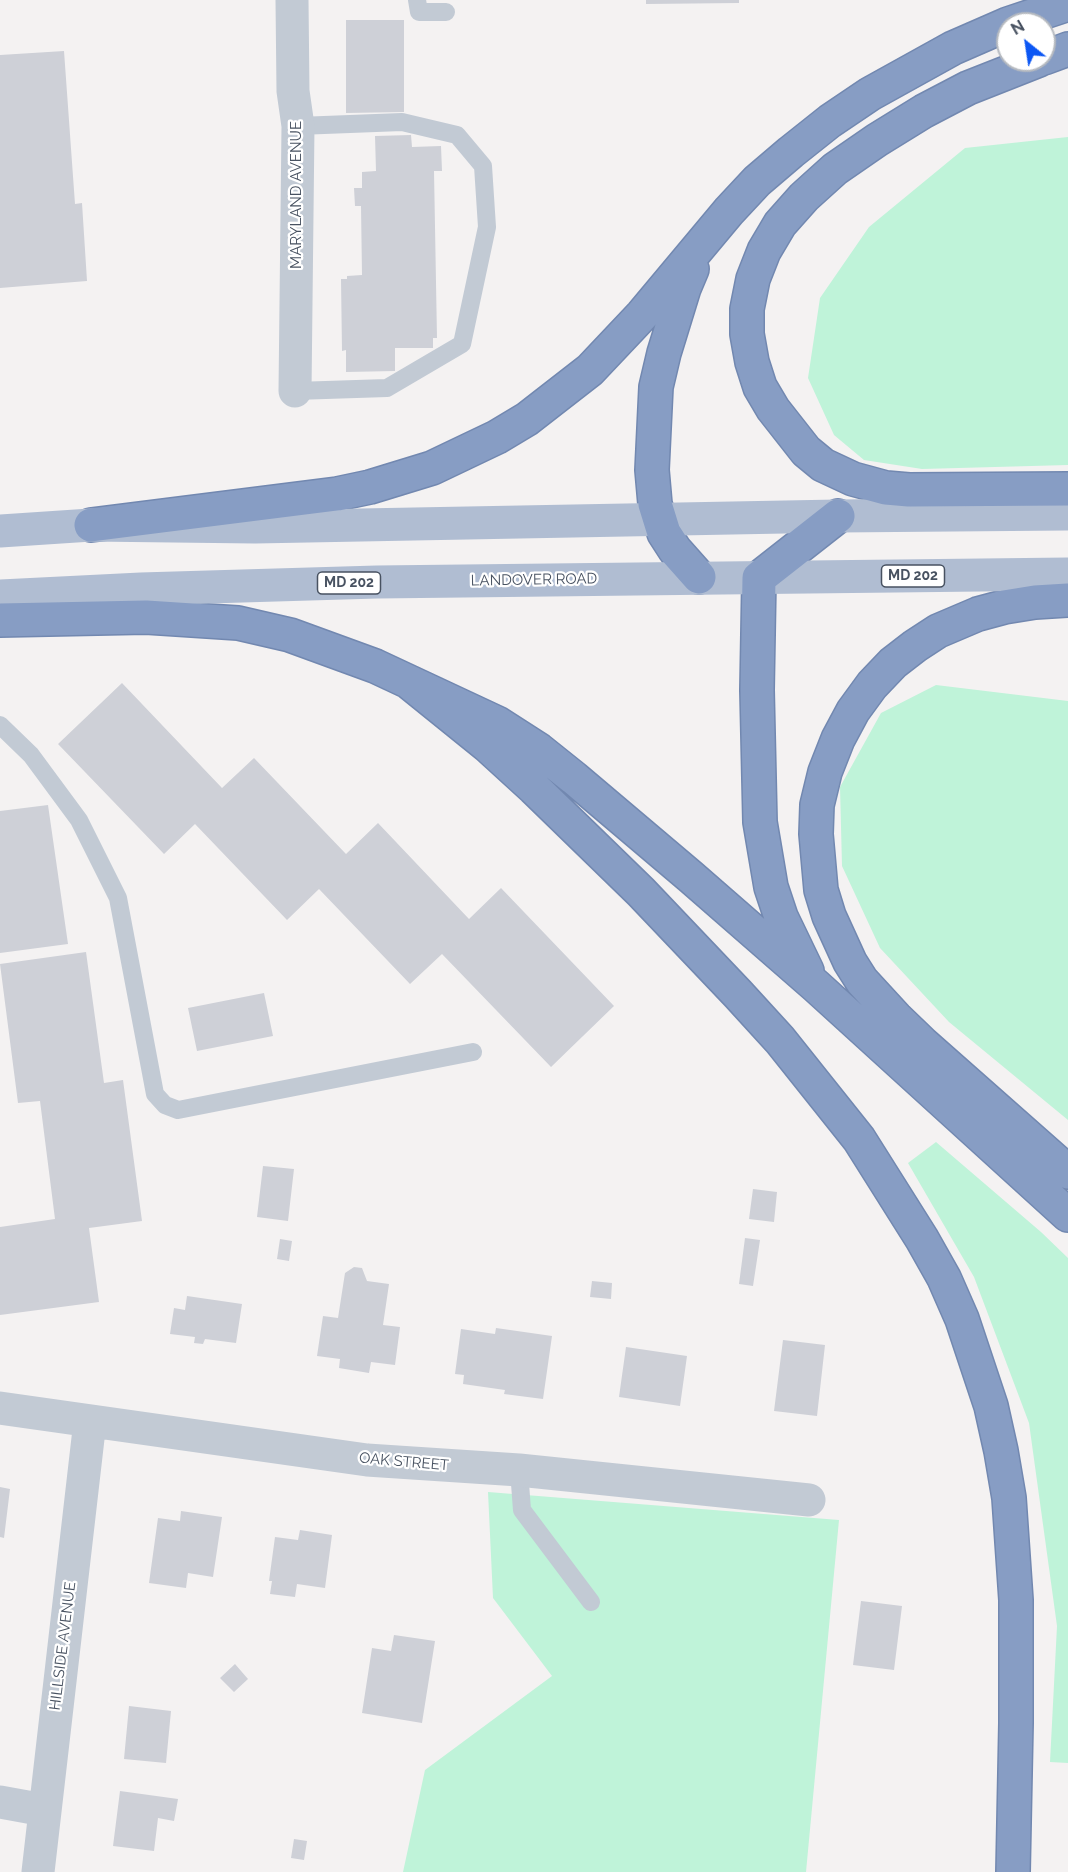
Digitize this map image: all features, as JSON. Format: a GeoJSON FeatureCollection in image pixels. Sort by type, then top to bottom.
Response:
{"type":"FeatureCollection","features":[{"type":"Feature","properties":{"kind":"highway"},"geometry":{"type":"LineString","coordinates":[[1044,12],[1068,4]]}},
{"type":"Feature","properties":{"kind":"highway"},"geometry":{"type":"LineString","coordinates":[[91,525],[259,502],[337,494],[404,478],[464,454],[527,419],[590,370],[624,336],[757,181],[830,121],[911,70],[996,29]]}},
{"type":"Feature","properties":{"kind":"highway"},"geometry":{"type":"LineString","coordinates":[[1009,72],[968,88],[924,111],[843,163],[804,197],[780,224],[764,251],[753,279],[747,309],[747,334],[754,371],[773,410],[806,451],[823,465],[853,479],[886,488],[909,490],[1068,489]]}},
{"type":"Feature","properties":{"kind":"highway"},"geometry":{"type":"LineString","coordinates":[[699,578],[675,550],[659,520],[652,470],[656,387],[664,352],[684,288],[704,243]]}},
{"type":"Feature","properties":{"kind":"highway"},"geometry":{"type":"LineString","coordinates":[[816,986],[795,950],[781,917],[771,887],[760,822],[757,690],[759,578],[838,516]]}},
{"type":"Feature","properties":{"kind":"highway"},"geometry":{"type":"LineString","coordinates":[[1068,600],[1035,602],[978,614],[938,631],[893,663],[872,685],[838,739],[825,772],[817,805],[816,834],[821,890],[829,916],[846,954],[862,981],[922,1043],[1068,1172]]}},
{"type":"Feature","properties":{"kind":"highway"},"geometry":{"type":"LineString","coordinates":[[0,620],[146,617],[238,623],[290,635],[375,666],[497,723],[539,750],[631,825],[816,986],[1068,1215]]}},
{"type":"Feature","properties":{"kind":"highway"},"geometry":{"type":"LineString","coordinates":[[410,683],[488,746],[534,788],[641,892],[745,1001],[806,1071],[859,1139],[944,1278],[962,1319],[991,1406],[1002,1451],[1009,1498],[1016,1600],[1013,1872]]}},
{"type":"Feature","properties":{"kind":"main road"},"geometry":{"type":"LineString","coordinates":[[0,531],[91,525],[255,527],[1068,514]]}},
{"type":"Feature","properties":{"kind":"main road","name":"LANDOVER ROAD"},"geometry":{"type":"LineString","coordinates":[[0,596],[261,585],[1068,574]]}},
{"type":"Feature","properties":{"kind":"street","name":"MARYLAND AVENUE"},"geometry":{"type":"LineString","coordinates":[[292,0],[293,92],[298,126],[295,391]]}},
{"type":"Feature","properties":{"kind":"street","name":"OAK STREET"},"geometry":{"type":"LineString","coordinates":[[0,1408],[367,1460],[519,1470],[809,1500]]}},
{"type":"Feature","properties":{"kind":"street","name":"HILLSIDE AVENUE"},"geometry":{"type":"LineString","coordinates":[[38,1872],[90,1420]]}},
{"type":"Feature","properties":{"kind":"street"},"geometry":{"type":"LineString","coordinates":[[0,1802],[44,1810]]}},
{"type":"Feature","properties":{"kind":"lane"},"geometry":{"type":"LineString","coordinates":[[417,0],[419,12],[446,12]]}},
{"type":"Feature","properties":{"kind":"lane"},"geometry":{"type":"LineString","coordinates":[[295,391],[387,388],[462,344],[487,227],[483,166],[457,135],[402,122],[298,126]]}},
{"type":"Feature","properties":{"kind":"lane"},"geometry":{"type":"LineString","coordinates":[[0,725],[31,755],[79,820],[118,898],[155,1094],[165,1105],[178,1110],[473,1053]]}},
{"type":"Feature","properties":{"kind":"lane"},"geometry":{"type":"LineString","coordinates":[[519,1470],[522,1510],[591,1602]]}},
{"type":"Feature","properties":{"kind":"green space"},"geometry":{"type":"Polygon","coordinates":[[[1068,137],[1068,465],[922,469],[864,460],[834,435],[808,378],[820,298],[869,227],[965,148],[1068,137]]]}},
{"type":"Feature","properties":{"kind":"green space"},"geometry":{"type":"Polygon","coordinates":[[[936,685],[1068,701],[1068,1120],[949,1022],[880,948],[842,866],[840,787],[881,713],[936,685]]]}},
{"type":"Feature","properties":{"kind":"green space"},"geometry":{"type":"Polygon","coordinates":[[[936,1142],[1068,1258],[1068,1763],[1050,1762],[1057,1626],[1029,1423],[974,1277],[908,1163],[936,1142]]]}},
{"type":"Feature","properties":{"kind":"green space"},"geometry":{"type":"Polygon","coordinates":[[[488,1492],[839,1520],[806,1872],[403,1872],[425,1770],[552,1676],[493,1598],[488,1492]]]}},
{"type":"Feature","properties":{"kind":"building"},"geometry":{"type":"Polygon","coordinates":[[[646,0],[739,0],[739,3],[646,4],[646,0]]]}},
{"type":"Feature","properties":{"kind":"building"},"geometry":{"type":"Polygon","coordinates":[[[346,20],[404,20],[404,112],[346,113],[346,20]]]}},
{"type":"Feature","properties":{"kind":"building"},"geometry":{"type":"Polygon","coordinates":[[[64,51],[75,204],[82,203],[87,281],[0,288],[0,55],[64,51]]]}},
{"type":"Feature","properties":{"kind":"building"},"geometry":{"type":"Polygon","coordinates":[[[411,135],[412,147],[441,146],[442,171],[434,171],[437,338],[433,338],[433,348],[395,348],[395,371],[346,372],[346,350],[342,351],[341,279],[347,279],[347,276],[362,275],[361,206],[355,206],[354,188],[362,188],[362,172],[376,171],[375,136],[411,135]]]}},
{"type":"Feature","properties":{"kind":"building"},"geometry":{"type":"Polygon","coordinates":[[[122,683],[222,788],[254,758],[346,854],[378,823],[469,919],[501,888],[614,1006],[551,1067],[442,954],[410,984],[319,889],[287,920],[195,824],[164,854],[58,744],[122,683]]]}},
{"type":"Feature","properties":{"kind":"building"},"geometry":{"type":"Polygon","coordinates":[[[48,805],[68,944],[0,953],[0,811],[48,805]]]}},
{"type":"Feature","properties":{"kind":"building"},"geometry":{"type":"Polygon","coordinates":[[[86,952],[104,1083],[123,1080],[142,1221],[89,1228],[99,1302],[0,1315],[0,1227],[55,1219],[40,1101],[18,1103],[0,964],[86,952]]]}},
{"type":"Feature","properties":{"kind":"building"},"geometry":{"type":"Polygon","coordinates":[[[264,993],[273,1036],[197,1051],[188,1008],[264,993]]]}},
{"type":"Feature","properties":{"kind":"building"},"geometry":{"type":"Polygon","coordinates":[[[263,1166],[294,1169],[288,1221],[257,1217],[263,1166]]]}},
{"type":"Feature","properties":{"kind":"building"},"geometry":{"type":"Polygon","coordinates":[[[753,1189],[777,1192],[774,1222],[749,1219],[753,1189]]]}},
{"type":"Feature","properties":{"kind":"building"},"geometry":{"type":"Polygon","coordinates":[[[745,1238],[760,1240],[753,1286],[739,1284],[745,1238]]]}},
{"type":"Feature","properties":{"kind":"building"},"geometry":{"type":"Polygon","coordinates":[[[280,1239],[292,1241],[289,1261],[277,1259],[280,1239]]]}},
{"type":"Feature","properties":{"kind":"building"},"geometry":{"type":"Polygon","coordinates":[[[354,1267],[362,1268],[367,1281],[389,1284],[383,1325],[400,1327],[395,1365],[371,1362],[369,1373],[339,1368],[340,1359],[317,1356],[323,1316],[338,1318],[345,1273],[354,1267]]]}},
{"type":"Feature","properties":{"kind":"building"},"geometry":{"type":"Polygon","coordinates":[[[592,1281],[612,1283],[611,1299],[590,1297],[592,1281]]]}},
{"type":"Feature","properties":{"kind":"building"},"geometry":{"type":"Polygon","coordinates":[[[187,1296],[242,1304],[236,1343],[205,1339],[203,1344],[194,1343],[195,1337],[170,1334],[174,1308],[185,1310],[187,1296]]]}},
{"type":"Feature","properties":{"kind":"building"},"geometry":{"type":"Polygon","coordinates":[[[496,1328],[552,1336],[543,1399],[504,1394],[505,1390],[463,1384],[464,1375],[455,1374],[461,1329],[495,1334],[496,1328]]]}},
{"type":"Feature","properties":{"kind":"building"},"geometry":{"type":"Polygon","coordinates":[[[783,1340],[825,1345],[817,1416],[774,1411],[783,1340]]]}},
{"type":"Feature","properties":{"kind":"building"},"geometry":{"type":"Polygon","coordinates":[[[626,1347],[687,1356],[680,1406],[619,1397],[626,1347]]]}},
{"type":"Feature","properties":{"kind":"building"},"geometry":{"type":"Polygon","coordinates":[[[0,1487],[10,1489],[4,1538],[0,1537],[0,1487]]]}},
{"type":"Feature","properties":{"kind":"building"},"geometry":{"type":"Polygon","coordinates":[[[181,1511],[222,1517],[213,1577],[188,1573],[186,1588],[149,1583],[158,1518],[180,1521],[181,1511]]]}},
{"type":"Feature","properties":{"kind":"building"},"geometry":{"type":"Polygon","coordinates":[[[300,1530],[332,1535],[325,1588],[297,1584],[295,1597],[270,1594],[272,1581],[269,1581],[275,1537],[298,1540],[300,1530]]]}},
{"type":"Feature","properties":{"kind":"building"},"geometry":{"type":"Polygon","coordinates":[[[861,1601],[902,1606],[894,1670],[853,1665],[861,1601]]]}},
{"type":"Feature","properties":{"kind":"building"},"geometry":{"type":"Polygon","coordinates":[[[394,1635],[435,1641],[422,1723],[362,1713],[372,1648],[391,1651],[394,1635]]]}},
{"type":"Feature","properties":{"kind":"building"},"geometry":{"type":"Polygon","coordinates":[[[235,1664],[248,1679],[234,1692],[220,1678],[235,1664]]]}},
{"type":"Feature","properties":{"kind":"building"},"geometry":{"type":"Polygon","coordinates":[[[129,1706],[171,1711],[166,1763],[124,1759],[129,1706]]]}},
{"type":"Feature","properties":{"kind":"building"},"geometry":{"type":"Polygon","coordinates":[[[120,1791],[178,1799],[174,1821],[158,1818],[154,1851],[113,1846],[120,1791]]]}},
{"type":"Feature","properties":{"kind":"building"},"geometry":{"type":"Polygon","coordinates":[[[294,1839],[307,1841],[304,1860],[291,1858],[294,1839]]]}}]}
